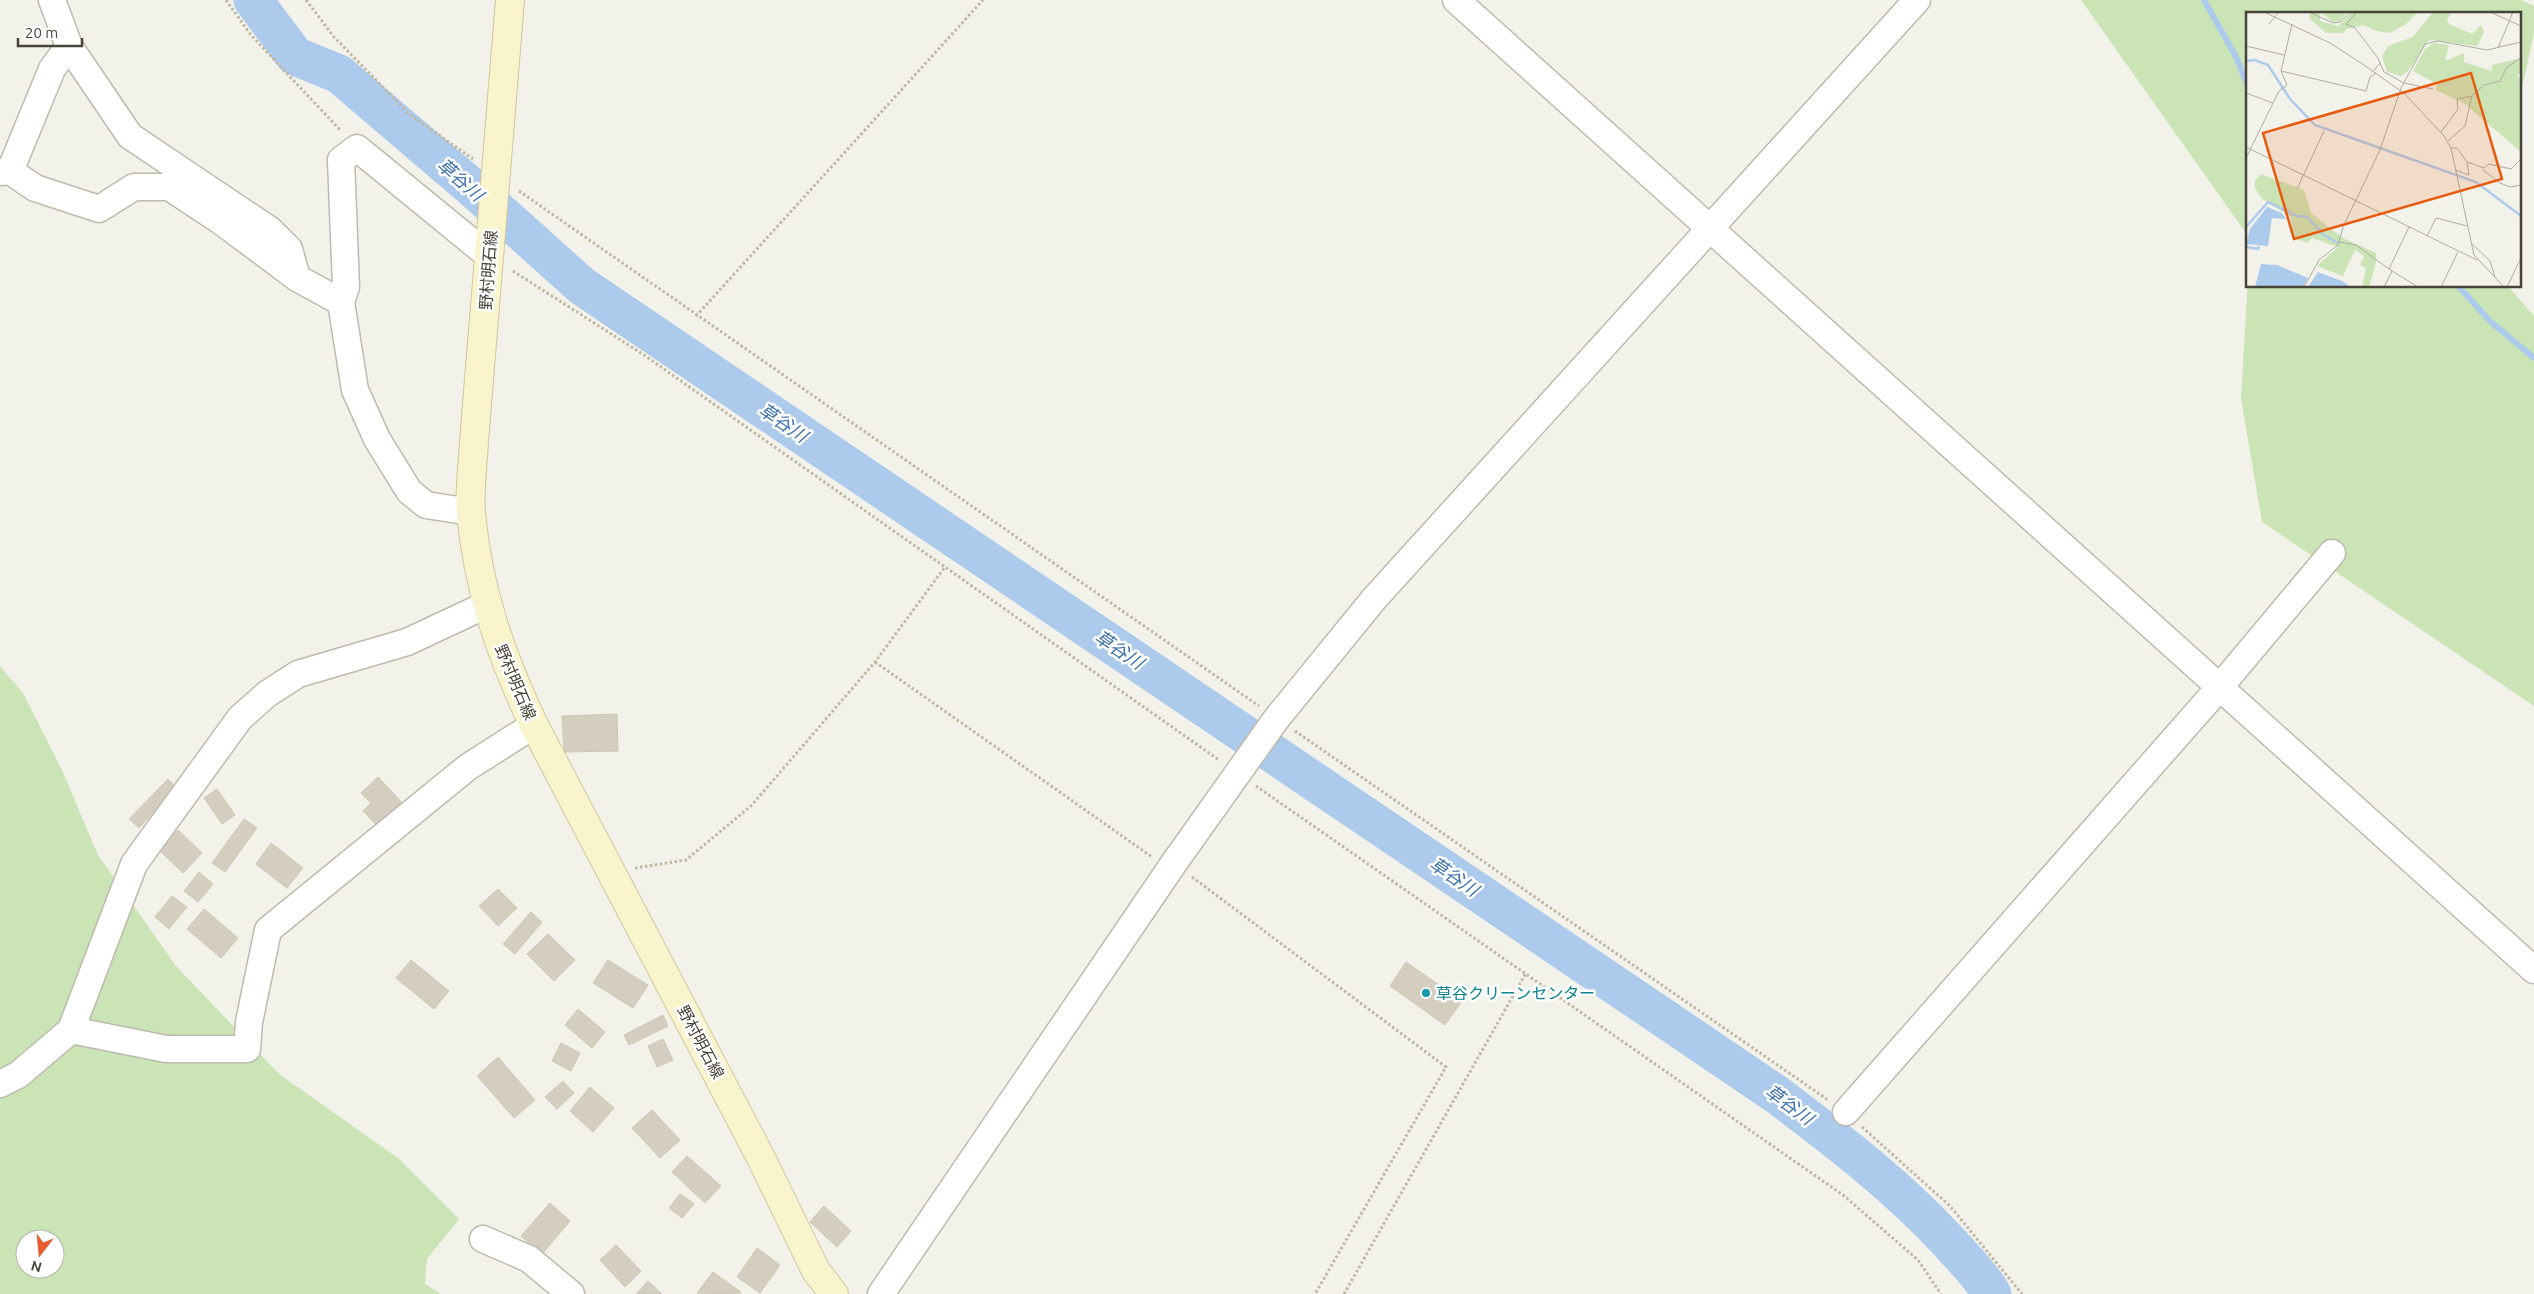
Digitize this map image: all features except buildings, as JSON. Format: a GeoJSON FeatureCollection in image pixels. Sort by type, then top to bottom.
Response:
{"type":"FeatureCollection","features":[{"type":"Feature","properties":{"kind":"main road","name":"野村明石線"},"geometry":{"type":"LineString","coordinates":[[510,0],[474,441],[471,512],[486,606],[510,675],[534,725],[761,1158],[816,1271],[834,1294]]}},
{"type":"Feature","properties":{"kind":"street"},"geometry":{"type":"LineString","coordinates":[[52,0],[69,46],[130,136],[270,230],[289,249],[298,278]]}},
{"type":"Feature","properties":{"kind":"street"},"geometry":{"type":"LineString","coordinates":[[1456,0],[2534,970]]}},
{"type":"Feature","properties":{"kind":"street"},"geometry":{"type":"LineString","coordinates":[[881,1294],[1277,718],[1374,599],[1918,0]]}},
{"type":"Feature","properties":{"kind":"street"},"geometry":{"type":"LineString","coordinates":[[69,46],[52,69],[5,172],[35,188],[99,209],[134,187],[169,187],[222,222],[298,278],[341,302]]}},
{"type":"Feature","properties":{"kind":"street"},"geometry":{"type":"LineString","coordinates":[[471,512],[426,505],[408,491],[377,439],[355,390],[341,302],[346,287],[341,160],[357,148],[489,256]]}},
{"type":"Feature","properties":{"kind":"street"},"geometry":{"type":"LineString","coordinates":[[1846,1112],[2219,688],[2332,553]]}},
{"type":"Feature","properties":{"kind":"street"},"geometry":{"type":"LineString","coordinates":[[0,1084],[18,1074],[71,1030],[134,864],[240,718],[267,694],[298,674],[407,642],[486,606]]}},
{"type":"Feature","properties":{"kind":"street"},"geometry":{"type":"LineString","coordinates":[[71,1030],[166,1049],[206,1051],[247,1049],[250,1022],[268,930],[468,767],[534,725]]}},
{"type":"Feature","properties":{"kind":"street"},"geometry":{"type":"LineString","coordinates":[[483,1239],[530,1259],[570,1294]]}},
{"type":"Feature","properties":{"kind":"path"},"geometry":{"type":"LineString","coordinates":[[226,0],[251,35],[357,148]]}},
{"type":"Feature","properties":{"kind":"path"},"geometry":{"type":"LineString","coordinates":[[306,0],[334,38],[409,114],[696,316],[1846,1112],[1950,1206],[2022,1294]]}},
{"type":"Feature","properties":{"kind":"path"},"geometry":{"type":"LineString","coordinates":[[696,316],[983,0]]}},
{"type":"Feature","properties":{"kind":"path"},"geometry":{"type":"LineString","coordinates":[[489,256],[644,355],[1238,774],[1843,1195],[1918,1260],[1941,1294]]}},
{"type":"Feature","properties":{"kind":"path"},"geometry":{"type":"LineString","coordinates":[[606,861],[628,869],[686,860],[750,806],[875,662],[945,567]]}},
{"type":"Feature","properties":{"kind":"path"},"geometry":{"type":"LineString","coordinates":[[875,662],[1173,867],[1446,1067],[1315,1294]]}},
{"type":"Feature","properties":{"kind":"path"},"geometry":{"type":"LineString","coordinates":[[1344,1294],[1526,973]]}},
{"type":"Feature","properties":{"kind":"green space"},"geometry":{"type":"Polygon","coordinates":[[[2081,0],[2521,0],[2534,6],[2534,33],[2522,89],[2522,12],[2246,12],[2246,233],[2081,0]]]}},
{"type":"Feature","properties":{"kind":"green space"},"geometry":{"type":"Polygon","coordinates":[[[2247,288],[2510,288],[2534,316],[2534,706],[2262,522],[2241,398],[2247,288]]]}},
{"type":"Feature","properties":{"kind":"green space"},"geometry":{"type":"Polygon","coordinates":[[[0,666],[23,693],[62,770],[98,855],[176,966],[279,1074],[398,1158],[459,1219],[427,1259],[425,1284],[441,1294],[0,1294],[0,666]]]}},
{"type":"Feature","properties":{"kind":"waterway","name":"草谷川"},"geometry":{"type":"LineString","coordinates":[[253,0],[295,56],[339,74],[476,191],[582,286],[1776,1094],[1844,1146],[1908,1201],[1965,1260],[1992,1294]]}},
{"type":"Feature","properties":{"kind":"waterway"},"geometry":{"type":"LineString","coordinates":[[2204,0],[2236,57],[2246,82]]}},
{"type":"Feature","properties":{"kind":"waterway"},"geometry":{"type":"LineString","coordinates":[[2460,288],[2491,322],[2534,358]]}},
{"type":"Feature","properties":{"kind":"place","name":"草谷クリーンセンター"},"geometry":{"type":"Point","coordinates":[1426,993]}}]}
